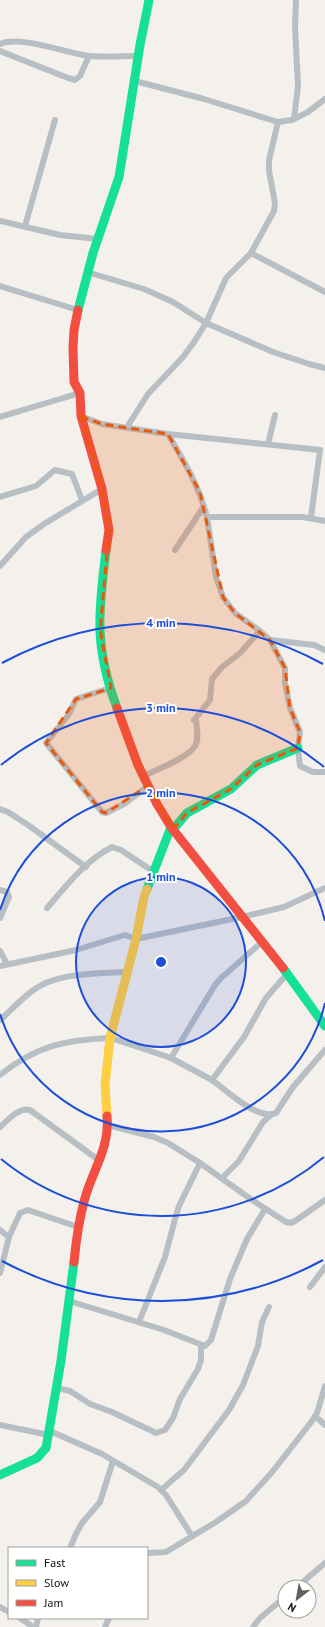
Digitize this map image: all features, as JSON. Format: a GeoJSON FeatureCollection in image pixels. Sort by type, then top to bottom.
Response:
{"type":"FeatureCollection","features":[{"type":"Feature","properties":{"kind":"street"},"geometry":{"type":"LineString","coordinates":[[149,0],[138,56],[119,177],[87,272],[74,330],[74,382],[80,393],[81,416],[102,489],[109,530],[103,575],[100,630],[102,650],[110,688],[138,765],[171,827],[287,974],[325,1026]]}},
{"type":"Feature","properties":{"kind":"street"},"geometry":{"type":"LineString","coordinates":[[294,119],[298,86],[295,27],[296,0]]}},
{"type":"Feature","properties":{"kind":"street"},"geometry":{"type":"LineString","coordinates":[[0,44],[22,42],[89,56],[138,56]]}},
{"type":"Feature","properties":{"kind":"street"},"geometry":{"type":"LineString","coordinates":[[0,50],[75,80],[80,76],[89,56]]}},
{"type":"Feature","properties":{"kind":"street"},"geometry":{"type":"LineString","coordinates":[[135,81],[204,99],[278,122],[294,119],[308,112],[325,99]]}},
{"type":"Feature","properties":{"kind":"street"},"geometry":{"type":"LineString","coordinates":[[25,226],[55,120]]}},
{"type":"Feature","properties":{"kind":"street"},"geometry":{"type":"LineString","coordinates":[[127,427],[148,394],[183,357],[206,323],[226,278],[251,253],[274,211],[268,171],[269,160],[278,122]]}},
{"type":"Feature","properties":{"kind":"street"},"geometry":{"type":"LineString","coordinates":[[0,221],[60,235],[98,239]]}},
{"type":"Feature","properties":{"kind":"street"},"geometry":{"type":"LineString","coordinates":[[251,253],[325,292]]}},
{"type":"Feature","properties":{"kind":"street"},"geometry":{"type":"LineString","coordinates":[[87,272],[144,289],[173,302],[206,323],[273,352],[325,368]]}},
{"type":"Feature","properties":{"kind":"street"},"geometry":{"type":"LineString","coordinates":[[0,286],[78,310]]}},
{"type":"Feature","properties":{"kind":"street"},"geometry":{"type":"LineString","coordinates":[[0,417],[80,393]]}},
{"type":"Feature","properties":{"kind":"street"},"geometry":{"type":"LineString","coordinates":[[268,444],[275,415]]}},
{"type":"Feature","properties":{"kind":"street"},"geometry":{"type":"LineString","coordinates":[[81,416],[102,424],[168,434],[322,450],[311,517]]}},
{"type":"Feature","properties":{"kind":"street"},"geometry":{"type":"LineString","coordinates":[[168,434],[187,464],[200,492],[207,517],[216,577],[223,597],[235,613],[270,640],[285,668],[285,683],[290,708],[300,732],[298,748],[300,766],[313,772],[325,772]]}},
{"type":"Feature","properties":{"kind":"street"},"geometry":{"type":"LineString","coordinates":[[0,498],[36,486],[55,470],[72,474],[82,500]]}},
{"type":"Feature","properties":{"kind":"street"},"geometry":{"type":"LineString","coordinates":[[0,566],[26,537],[82,500],[102,489]]}},
{"type":"Feature","properties":{"kind":"street"},"geometry":{"type":"LineString","coordinates":[[175,550],[204,506]]}},
{"type":"Feature","properties":{"kind":"street"},"geometry":{"type":"LineString","coordinates":[[207,517],[311,517],[325,520]]}},
{"type":"Feature","properties":{"kind":"street"},"geometry":{"type":"LineString","coordinates":[[143,776],[183,757],[192,750],[197,742],[198,730],[196,721],[194,720],[210,700],[212,679],[222,667],[240,653],[260,631]]}},
{"type":"Feature","properties":{"kind":"street"},"geometry":{"type":"LineString","coordinates":[[270,640],[314,645],[325,650]]}},
{"type":"Feature","properties":{"kind":"street"},"geometry":{"type":"LineString","coordinates":[[110,688],[76,700],[68,714],[46,743],[102,812],[106,814],[124,804],[148,786]]}},
{"type":"Feature","properties":{"kind":"street"},"geometry":{"type":"LineString","coordinates":[[171,827],[176,826],[187,813],[236,785],[257,765],[298,748]]}},
{"type":"Feature","properties":{"kind":"street"},"geometry":{"type":"LineString","coordinates":[[0,809],[8,812],[28,825],[86,867]]}},
{"type":"Feature","properties":{"kind":"street"},"geometry":{"type":"LineString","coordinates":[[0,1475],[37,1458],[46,1448],[57,1388],[78,1227],[85,1197],[100,1161],[108,1125],[105,1085],[111,1038],[136,939],[144,897],[171,827]]}},
{"type":"Feature","properties":{"kind":"street"},"geometry":{"type":"LineString","coordinates":[[47,908],[70,882],[101,852],[112,847],[121,850],[154,872]]}},
{"type":"Feature","properties":{"kind":"street"},"geometry":{"type":"LineString","coordinates":[[0,966],[76,950],[125,935],[136,939],[284,907],[325,888]]}},
{"type":"Feature","properties":{"kind":"street"},"geometry":{"type":"LineString","coordinates":[[0,890],[7,892],[9,897],[0,918]]}},
{"type":"Feature","properties":{"kind":"street"},"geometry":{"type":"LineString","coordinates":[[170,1058],[215,985],[262,942]]}},
{"type":"Feature","properties":{"kind":"street"},"geometry":{"type":"LineString","coordinates":[[0,951],[7,964]]}},
{"type":"Feature","properties":{"kind":"street"},"geometry":{"type":"LineString","coordinates":[[0,1020],[39,986],[88,973],[128,972]]}},
{"type":"Feature","properties":{"kind":"street"},"geometry":{"type":"LineString","coordinates":[[212,1080],[244,1037],[266,998],[287,974]]}},
{"type":"Feature","properties":{"kind":"street"},"geometry":{"type":"LineString","coordinates":[[0,1075],[31,1053],[45,1048],[72,1041],[111,1038],[170,1058],[212,1080],[254,1110],[271,1115]]}},
{"type":"Feature","properties":{"kind":"street"},"geometry":{"type":"LineString","coordinates":[[222,1178],[239,1160],[263,1122],[271,1115],[276,1113],[293,1086],[325,1050]]}},
{"type":"Feature","properties":{"kind":"street"},"geometry":{"type":"LineString","coordinates":[[0,1126],[20,1110],[26,1108],[100,1161]]}},
{"type":"Feature","properties":{"kind":"street"},"geometry":{"type":"LineString","coordinates":[[108,1125],[168,1143],[286,1222],[291,1223],[325,1200]]}},
{"type":"Feature","properties":{"kind":"street"},"geometry":{"type":"LineString","coordinates":[[139,1322],[165,1257],[179,1206],[200,1163]]}},
{"type":"Feature","properties":{"kind":"street"},"geometry":{"type":"LineString","coordinates":[[69,1301],[164,1330],[206,1346],[212,1340],[230,1279],[247,1239],[265,1209]]}},
{"type":"Feature","properties":{"kind":"street"},"geometry":{"type":"LineString","coordinates":[[0,1273],[9,1236],[20,1213],[23,1211],[28,1210],[78,1227]]}},
{"type":"Feature","properties":{"kind":"street"},"geometry":{"type":"LineString","coordinates":[[0,1230],[9,1236]]}},
{"type":"Feature","properties":{"kind":"street"},"geometry":{"type":"LineString","coordinates":[[310,1287],[325,1267]]}},
{"type":"Feature","properties":{"kind":"street"},"geometry":{"type":"LineString","coordinates":[[161,1490],[184,1470],[229,1410],[243,1385],[258,1346],[262,1322],[269,1307]]}},
{"type":"Feature","properties":{"kind":"street"},"geometry":{"type":"LineString","coordinates":[[57,1388],[70,1391],[90,1404],[112,1412],[156,1433],[165,1430],[180,1399],[198,1369],[201,1360],[201,1345]]}},
{"type":"Feature","properties":{"kind":"street"},"geometry":{"type":"LineString","coordinates":[[148,1553],[166,1552],[246,1501],[273,1471],[315,1416],[325,1386]]}},
{"type":"Feature","properties":{"kind":"street"},"geometry":{"type":"LineString","coordinates":[[315,1416],[325,1425]]}},
{"type":"Feature","properties":{"kind":"street"},"geometry":{"type":"LineString","coordinates":[[0,1425],[49,1433],[102,1454],[161,1490],[172,1504],[192,1536]]}},
{"type":"Feature","properties":{"kind":"street"},"geometry":{"type":"LineString","coordinates":[[70,1547],[82,1523],[100,1502],[113,1461]]}},
{"type":"Feature","properties":{"kind":"street"},"geometry":{"type":"LineString","coordinates":[[306,1579],[325,1563]]}},
{"type":"Feature","properties":{"kind":"street"},"geometry":{"type":"LineString","coordinates":[[253,1627],[277,1604]]}},
{"type":"Feature","properties":{"kind":"street"},"geometry":{"type":"LineString","coordinates":[[21,1619],[33,1627]]}},
{"type":"Feature","properties":{"kind":"highlighted area"},"geometry":{"type":"Polygon","coordinates":[[[81,416],[102,424],[168,434],[200,492],[223,597],[235,613],[270,640],[285,668],[290,708],[300,732],[298,748],[257,765],[231,789],[187,813],[176,826],[171,827],[148,786],[106,813],[102,812],[46,743],[76,699],[111,688],[100,630],[109,530],[102,489],[81,416]]]}},
{"type":"Feature","properties":{"kind":"traffic: fast"},"geometry":{"type":"LineString","coordinates":[[78,310],[93,253],[119,177],[140,45],[149,0]]}},
{"type":"Feature","properties":{"kind":"traffic: fast"},"geometry":{"type":"LineString","coordinates":[[106,550],[101,600],[101,640],[106,670],[117,708]]}},
{"type":"Feature","properties":{"kind":"traffic: fast"},"geometry":{"type":"LineString","coordinates":[[147,889],[171,827],[176,826],[187,813],[231,789],[257,765],[298,748]]}},
{"type":"Feature","properties":{"kind":"traffic: fast"},"geometry":{"type":"LineString","coordinates":[[283,968],[325,1026]]}},
{"type":"Feature","properties":{"kind":"traffic: fast"},"geometry":{"type":"LineString","coordinates":[[0,1475],[37,1458],[46,1448],[61,1361],[74,1262]]}},
{"type":"Feature","properties":{"kind":"traffic: slow"},"geometry":{"type":"LineString","coordinates":[[107,1116],[105,1085],[110,1038],[136,939],[144,897],[147,889]]}},
{"type":"Feature","properties":{"kind":"traffic: jam"},"geometry":{"type":"LineString","coordinates":[[78,310],[74,330],[74,382],[80,393],[81,416],[102,489],[109,530],[106,550]]}},
{"type":"Feature","properties":{"kind":"traffic: jam"},"geometry":{"type":"LineString","coordinates":[[117,708],[138,765],[157,804],[171,827],[283,968]]}},
{"type":"Feature","properties":{"kind":"traffic: jam"},"geometry":{"type":"LineString","coordinates":[[74,1262],[83,1206],[106,1138],[107,1116]]}}]}
